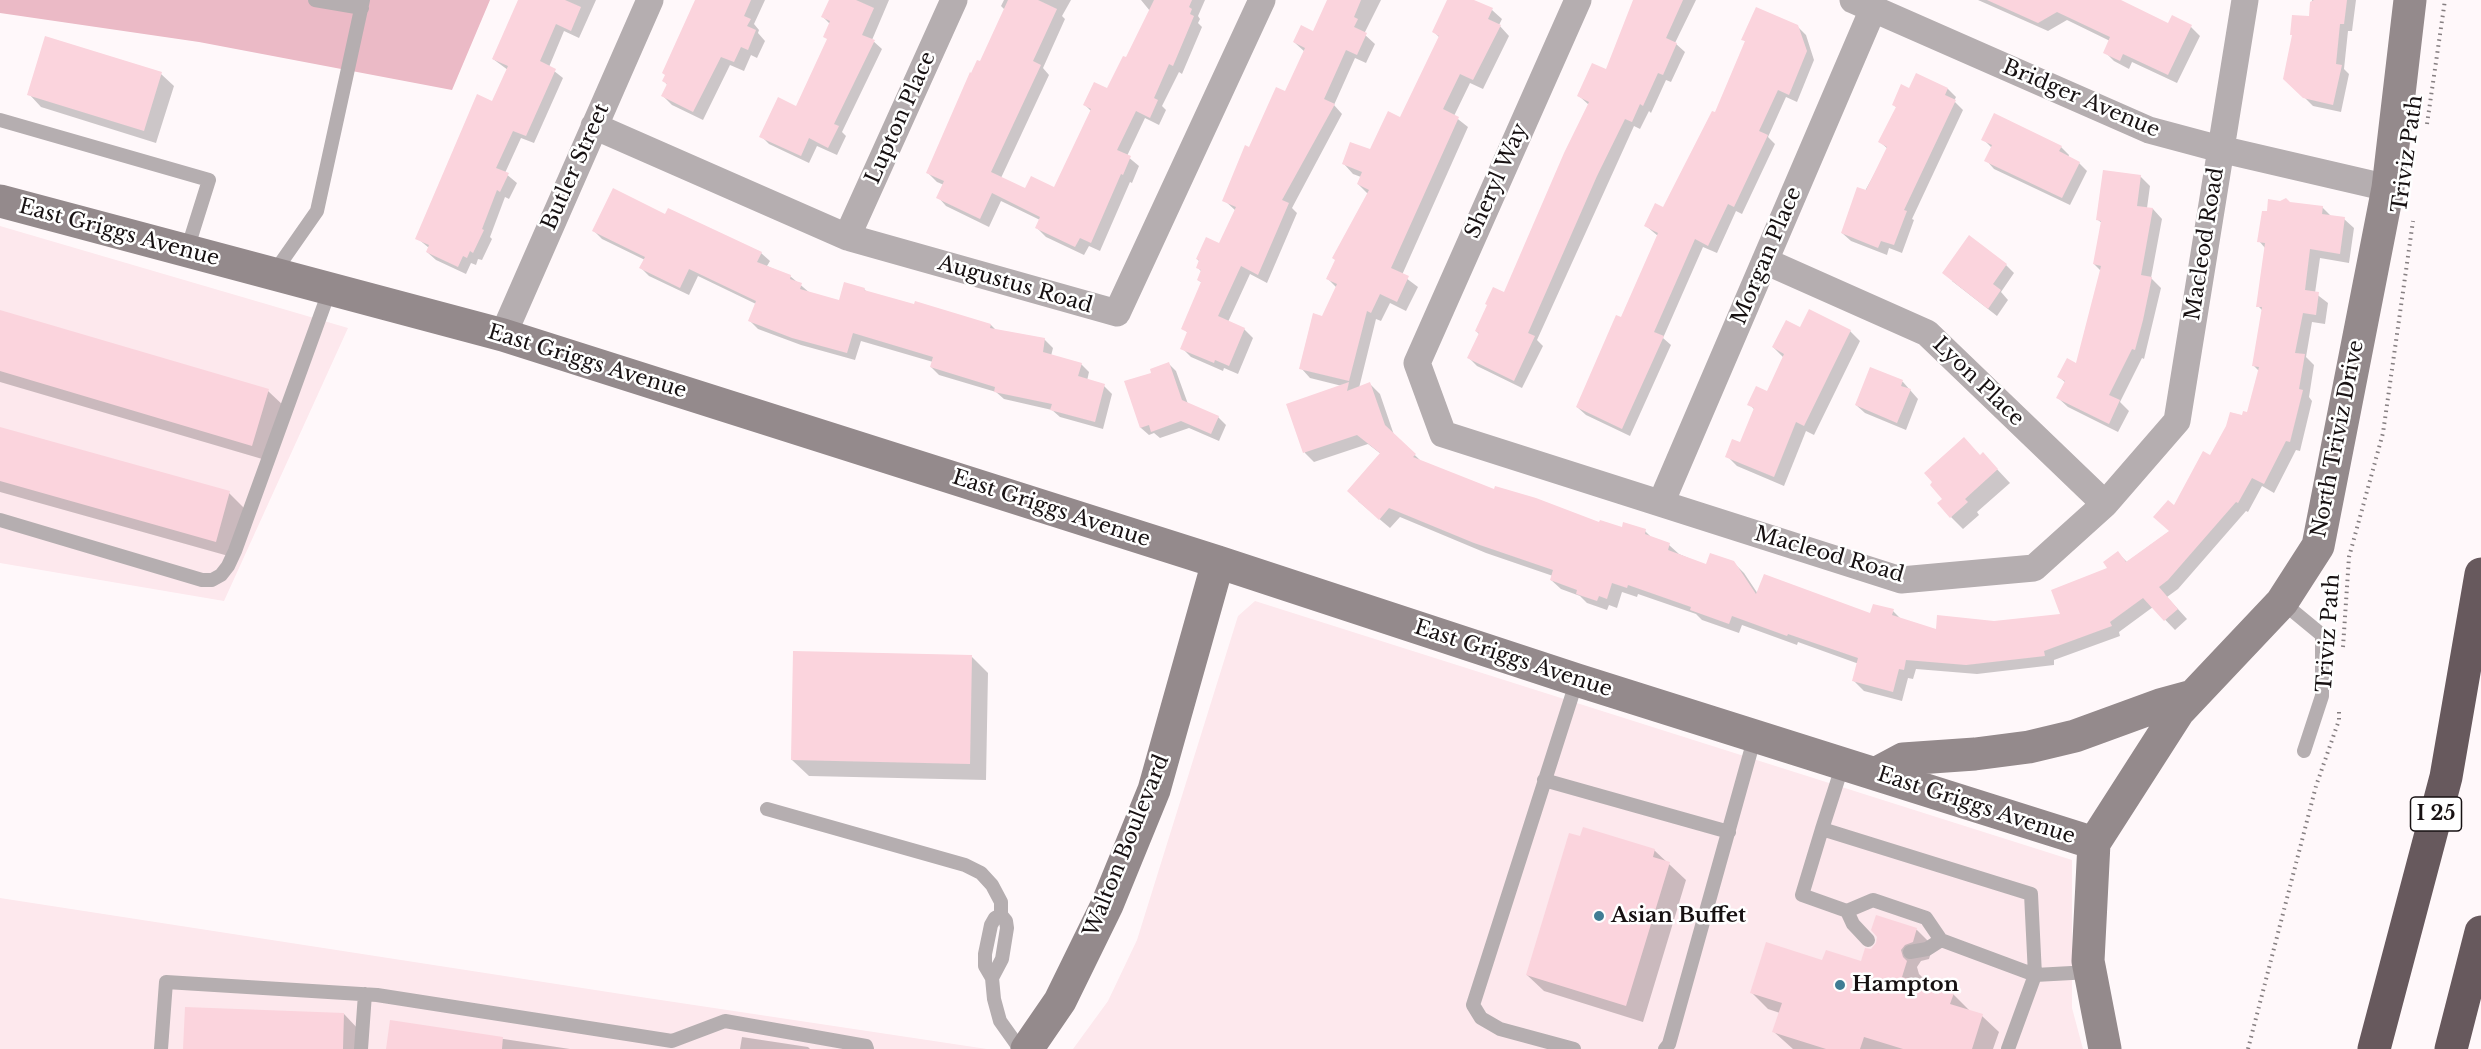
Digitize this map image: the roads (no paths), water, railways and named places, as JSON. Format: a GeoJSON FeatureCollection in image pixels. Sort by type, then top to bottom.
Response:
{"type":"FeatureCollection","features":[{"type":"Feature","properties":{"kind":"highway","name":"I 25"},"geometry":{"type":"LineString","coordinates":[[2374,1049],[2446,777],[2481,574]]}},
{"type":"Feature","properties":{"kind":"highway"},"geometry":{"type":"LineString","coordinates":[[2451,1049],[2481,932]]}},
{"type":"Feature","properties":{"kind":"street","name":"Butler Street"},"geometry":{"type":"LineString","coordinates":[[503,335],[650,0]]}},
{"type":"Feature","properties":{"kind":"street","name":"Lupton Place"},"geometry":{"type":"LineString","coordinates":[[847,237],[954,0]]}},
{"type":"Feature","properties":{"kind":"street","name":"Augustus Road"},"geometry":{"type":"LineString","coordinates":[[594,126],[847,237],[1117,314],[1262,0]]}},
{"type":"Feature","properties":{"kind":"street","name":"Sheryl Way"},"geometry":{"type":"LineString","coordinates":[[1417,363],[1578,0]]}},
{"type":"Feature","properties":{"kind":"street","name":"Macleod Road"},"geometry":{"type":"LineString","coordinates":[[1417,363],[1443,434],[1901,580],[2034,568],[2105,504],[2177,421],[2245,0]]}},
{"type":"Feature","properties":{"kind":"street","name":"North Triviz Drive"},"geometry":{"type":"LineString","coordinates":[[2094,843],[2178,712],[2282,602],[2318,546],[2388,188],[2410,0]]}},
{"type":"Feature","properties":{"kind":"street","name":"Bridger Avenue"},"geometry":{"type":"LineString","coordinates":[[1863,4],[2149,130],[2388,188]]}},
{"type":"Feature","properties":{"kind":"street","name":"Morgan Place"},"geometry":{"type":"LineString","coordinates":[[1661,503],[1765,261],[1863,4]]}},
{"type":"Feature","properties":{"kind":"street","name":"East Griggs Avenue"},"geometry":{"type":"LineString","coordinates":[[0,201],[503,335],[1218,562],[1577,680],[2094,843]]}},
{"type":"Feature","properties":{"kind":"street","name":"Lyon Place"},"geometry":{"type":"LineString","coordinates":[[1765,261],[1926,333],[2105,504]]}},
{"type":"Feature","properties":{"kind":"street","name":"Walton Boulevard"},"geometry":{"type":"LineString","coordinates":[[1027,1049],[1060,1001],[1107,905],[1154,790],[1218,562]]}},
{"type":"Feature","properties":{"kind":"street"},"geometry":{"type":"LineString","coordinates":[[1875,774],[1903,759],[1975,754],[2028,747],[2075,736],[2160,705],[2193,696]]}},
{"type":"Feature","properties":{"kind":"street"},"geometry":{"type":"LineString","coordinates":[[2094,843],[2088,961],[2106,1049]]}},
{"type":"Feature","properties":{"kind":"lane"},"geometry":{"type":"LineString","coordinates":[[273,274],[317,211],[362,4],[315,0]]}},
{"type":"Feature","properties":{"kind":"lane"},"geometry":{"type":"LineString","coordinates":[[0,120],[209,180],[186,251]]}},
{"type":"Feature","properties":{"kind":"lane"},"geometry":{"type":"LineString","coordinates":[[0,520],[202,579],[212,580],[221,575],[235,551],[330,289]]}},
{"type":"Feature","properties":{"kind":"lane"},"geometry":{"type":"LineString","coordinates":[[2282,602],[2322,635],[2322,696],[2304,751]]}},
{"type":"Feature","properties":{"kind":"lane"},"geometry":{"type":"LineString","coordinates":[[1574,1049],[1500,1029],[1481,1018],[1473,1005],[1577,680]]}},
{"type":"Feature","properties":{"kind":"lane"},"geometry":{"type":"LineString","coordinates":[[1665,1049],[1669,1044],[1755,736]]}},
{"type":"Feature","properties":{"kind":"lane"},"geometry":{"type":"LineString","coordinates":[[1843,764],[1802,896],[1847,911],[1873,900],[1926,918],[1941,940],[2035,975],[2090,972]]}},
{"type":"Feature","properties":{"kind":"lane"},"geometry":{"type":"LineString","coordinates":[[1545,780],[1729,832]]}},
{"type":"Feature","properties":{"kind":"lane"},"geometry":{"type":"LineString","coordinates":[[767,809],[965,865],[981,873],[992,885],[1001,902],[1001,915],[1006,921],[1007,928],[999,969],[992,978],[994,999],[1000,1021],[1020,1049]]}},
{"type":"Feature","properties":{"kind":"lane"},"geometry":{"type":"LineString","coordinates":[[1822,829],[2031,894],[2035,975],[2008,1049]]}},
{"type":"Feature","properties":{"kind":"lane"},"geometry":{"type":"LineString","coordinates":[[1847,911],[1853,924],[1868,940]]}},
{"type":"Feature","properties":{"kind":"lane"},"geometry":{"type":"LineString","coordinates":[[1910,952],[1927,949],[1941,940]]}},
{"type":"Feature","properties":{"kind":"lane"},"geometry":{"type":"LineString","coordinates":[[160,1049],[166,982],[365,994],[672,1045],[725,1021],[866,1046],[867,1049]]}},
{"type":"Feature","properties":{"kind":"lane"},"geometry":{"type":"LineString","coordinates":[[361,1049],[365,994]]}},
{"type":"Feature","properties":{"kind":"place","name":"Asian Buffet"},"geometry":{"type":"Point","coordinates":[1599,916]}},
{"type":"Feature","properties":{"kind":"place","name":"Hampton"},"geometry":{"type":"Point","coordinates":[1840,985]}}]}
